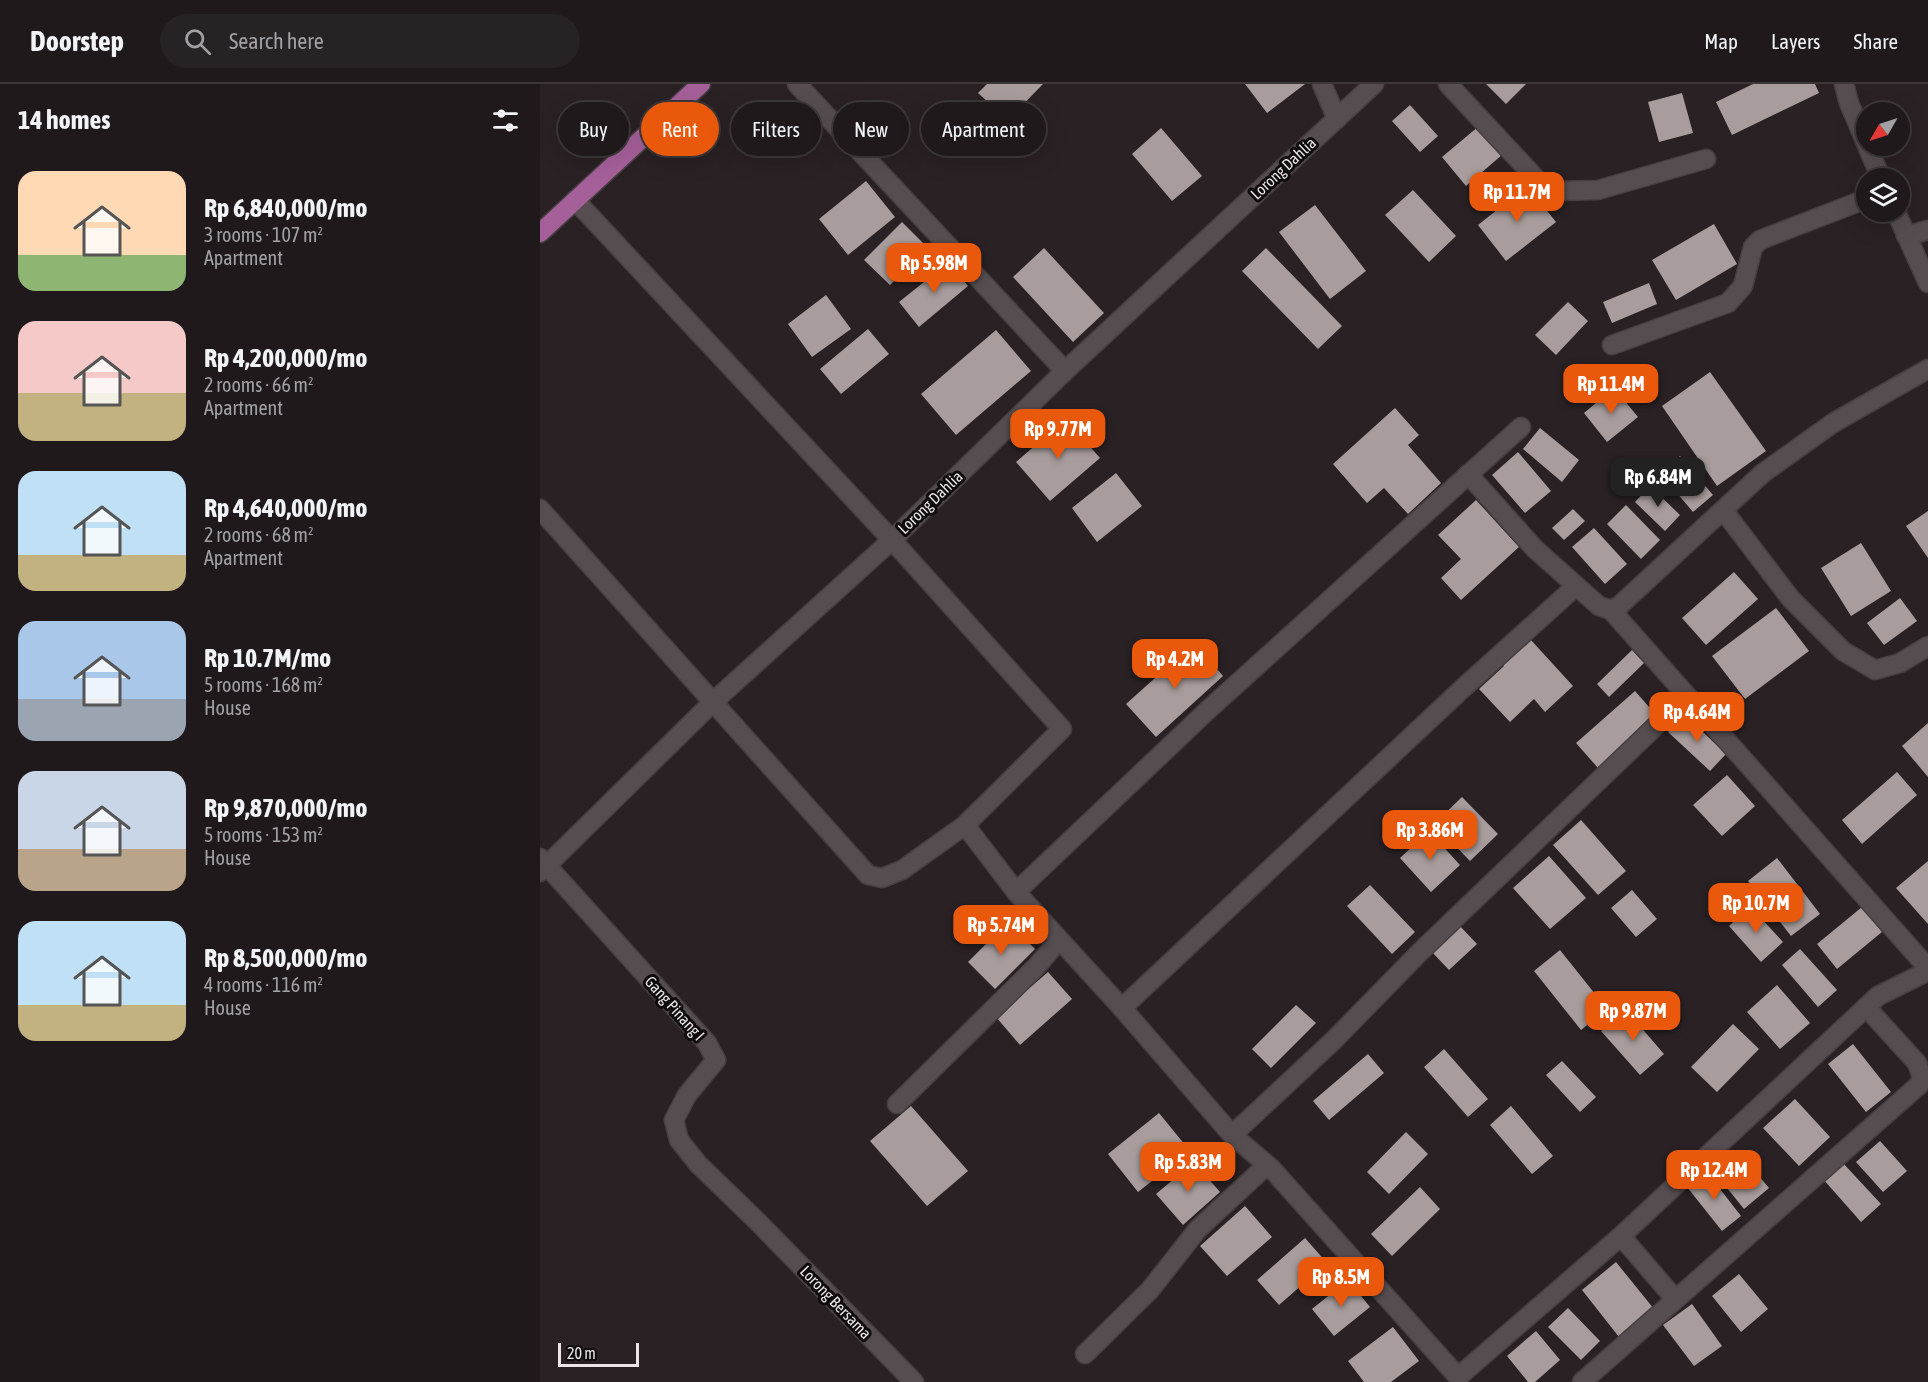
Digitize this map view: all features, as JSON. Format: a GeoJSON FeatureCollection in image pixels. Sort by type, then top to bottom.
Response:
{"type":"FeatureCollection","features":[{"type":"Feature","properties":{"kind":"main road"},"geometry":{"type":"LineString","coordinates":[[540,233],[701,84]]}},
{"type":"Feature","properties":{"kind":"street"},"geometry":{"type":"LineString","coordinates":[[797,84],[1065,371]]}},
{"type":"Feature","properties":{"kind":"street"},"geometry":{"type":"LineString","coordinates":[[1322,84],[1337,119]]}},
{"type":"Feature","properties":{"kind":"street","name":"Lorong Dahlia"},"geometry":{"type":"LineString","coordinates":[[542,865],[714,701],[892,540],[1065,371],[1374,84]]}},
{"type":"Feature","properties":{"kind":"street"},"geometry":{"type":"LineString","coordinates":[[1448,84],[1542,185],[1557,192],[1598,189],[1706,159]]}},
{"type":"Feature","properties":{"kind":"street"},"geometry":{"type":"LineString","coordinates":[[1844,84],[1856,119]]}},
{"type":"Feature","properties":{"kind":"street"},"geometry":{"type":"LineString","coordinates":[[540,509],[868,875],[882,878],[902,870],[965,825],[1062,729],[892,540],[575,200]]}},
{"type":"Feature","properties":{"kind":"street"},"geometry":{"type":"LineString","coordinates":[[1612,345],[1728,303],[1743,286],[1753,247],[1761,240],[1856,203]]}},
{"type":"Feature","properties":{"kind":"street"},"geometry":{"type":"LineString","coordinates":[[1900,222],[1928,283]]}},
{"type":"Feature","properties":{"kind":"street"},"geometry":{"type":"LineString","coordinates":[[1906,236],[1928,230]]}},
{"type":"Feature","properties":{"kind":"street"},"geometry":{"type":"LineString","coordinates":[[1468,474],[1535,549],[1575,587],[1599,606],[1611,609],[1619,606],[1763,473],[1833,423],[1928,369]]}},
{"type":"Feature","properties":{"kind":"street"},"geometry":{"type":"LineString","coordinates":[[1016,892],[1209,709],[1521,427]]}},
{"type":"Feature","properties":{"kind":"street"},"geometry":{"type":"LineString","coordinates":[[1723,510],[1791,599],[1843,651],[1875,670],[1900,663],[1928,645]]}},
{"type":"Feature","properties":{"kind":"street"},"geometry":{"type":"LineString","coordinates":[[1122,1008],[1462,689],[1575,587]]}},
{"type":"Feature","properties":{"kind":"street"},"geometry":{"type":"LineString","coordinates":[[965,825],[1016,892],[1122,1008],[1232,1135],[1267,1165],[1461,1379],[1621,1236],[1878,996],[1928,969],[1611,609]]}},
{"type":"Feature","properties":{"kind":"street"},"geometry":{"type":"LineString","coordinates":[[1232,1135],[1334,1040],[1420,952],[1687,696]]}},
{"type":"Feature","properties":{"kind":"street","name":"Gang Pinang I"},"geometry":{"type":"LineString","coordinates":[[542,865],[707,1043],[716,1060],[687,1095],[674,1120],[679,1140],[698,1164],[758,1222]]}},
{"type":"Feature","properties":{"kind":"street"},"geometry":{"type":"LineString","coordinates":[[897,1104],[1037,966],[1059,940]]}},
{"type":"Feature","properties":{"kind":"street"},"geometry":{"type":"LineString","coordinates":[[1582,1382],[1919,1085],[1922,1077],[1917,1063],[1866,1007]]}},
{"type":"Feature","properties":{"kind":"street"},"geometry":{"type":"LineString","coordinates":[[1085,1354],[1150,1290],[1198,1229],[1267,1165]]}},
{"type":"Feature","properties":{"kind":"street","name":"Lorong Bersama"},"geometry":{"type":"LineString","coordinates":[[758,1222],[914,1382]]}},
{"type":"Feature","properties":{"kind":"street"},"geometry":{"type":"LineString","coordinates":[[1621,1236],[1676,1299]]}},
{"type":"Feature","properties":{"kind":"building"},"geometry":{"type":"Polygon","coordinates":[[[987,84],[1043,84],[1026,102],[988,102],[978,93],[987,84]]]}},
{"type":"Feature","properties":{"kind":"building"},"geometry":{"type":"Polygon","coordinates":[[[1245,84],[1305,84],[1267,113],[1245,84]]]}},
{"type":"Feature","properties":{"kind":"building"},"geometry":{"type":"Polygon","coordinates":[[[1486,84],[1526,84],[1506,104],[1486,84]]]}},
{"type":"Feature","properties":{"kind":"building"},"geometry":{"type":"Polygon","coordinates":[[[1753,84],[1815,84],[1819,93],[1732,135],[1716,102],[1753,84]]]}},
{"type":"Feature","properties":{"kind":"building"},"geometry":{"type":"Polygon","coordinates":[[[1682,93],[1693,133],[1659,142],[1648,102],[1682,93]]]}},
{"type":"Feature","properties":{"kind":"building"},"geometry":{"type":"Polygon","coordinates":[[[1410,105],[1438,136],[1420,152],[1392,121],[1410,105]]]}},
{"type":"Feature","properties":{"kind":"building"},"geometry":{"type":"Polygon","coordinates":[[[1479,126],[1503,154],[1466,186],[1442,157],[1479,126]]]}},
{"type":"Feature","properties":{"kind":"building"},"geometry":{"type":"Polygon","coordinates":[[[1161,128],[1202,176],[1172,201],[1132,154],[1161,128]]]}},
{"type":"Feature","properties":{"kind":"building"},"geometry":{"type":"Polygon","coordinates":[[[866,181],[895,217],[848,255],[819,219],[866,181]]]}},
{"type":"Feature","properties":{"kind":"building"},"geometry":{"type":"Polygon","coordinates":[[[1527,186],[1556,222],[1506,261],[1478,225],[1527,186]]]}},
{"type":"Feature","properties":{"kind":"building"},"geometry":{"type":"Polygon","coordinates":[[[1413,190],[1456,236],[1429,262],[1385,215],[1413,190]]]}},
{"type":"Feature","properties":{"kind":"building"},"geometry":{"type":"Polygon","coordinates":[[[1315,205],[1366,271],[1330,299],[1279,232],[1315,205]]]}},
{"type":"Feature","properties":{"kind":"building"},"geometry":{"type":"Polygon","coordinates":[[[902,222],[927,247],[890,285],[864,260],[902,222]]]}},
{"type":"Feature","properties":{"kind":"building"},"geometry":{"type":"Polygon","coordinates":[[[1714,224],[1737,264],[1676,300],[1652,260],[1714,224]]]}},
{"type":"Feature","properties":{"kind":"building"},"geometry":{"type":"Polygon","coordinates":[[[1044,248],[1104,313],[1073,342],[1013,277],[1044,248]]]}},
{"type":"Feature","properties":{"kind":"building"},"geometry":{"type":"Polygon","coordinates":[[[1266,248],[1342,326],[1318,349],[1242,271],[1266,248]]]}},
{"type":"Feature","properties":{"kind":"building"},"geometry":{"type":"Polygon","coordinates":[[[949,262],[968,286],[919,327],[899,302],[949,262]]]}},
{"type":"Feature","properties":{"kind":"building"},"geometry":{"type":"Polygon","coordinates":[[[1649,283],[1657,304],[1612,323],[1603,302],[1649,283]]]}},
{"type":"Feature","properties":{"kind":"building"},"geometry":{"type":"Polygon","coordinates":[[[826,295],[851,329],[812,357],[788,324],[826,295]]]}},
{"type":"Feature","properties":{"kind":"building"},"geometry":{"type":"Polygon","coordinates":[[[1568,302],[1588,321],[1556,355],[1535,335],[1568,302]]]}},
{"type":"Feature","properties":{"kind":"building"},"geometry":{"type":"Polygon","coordinates":[[[868,329],[889,354],[841,394],[820,369],[868,329]]]}},
{"type":"Feature","properties":{"kind":"building"},"geometry":{"type":"Polygon","coordinates":[[[996,330],[1031,371],[956,435],[921,394],[996,330]]]}},
{"type":"Feature","properties":{"kind":"building"},"geometry":{"type":"Polygon","coordinates":[[[1710,372],[1766,451],[1717,486],[1662,406],[1710,372]]]}},
{"type":"Feature","properties":{"kind":"building"},"geometry":{"type":"Polygon","coordinates":[[[1614,388],[1638,417],[1607,442],[1584,413],[1614,388]]]}},
{"type":"Feature","properties":{"kind":"building"},"geometry":{"type":"Polygon","coordinates":[[[1395,408],[1419,435],[1408,445],[1441,483],[1408,514],[1384,488],[1367,503],[1333,464],[1395,408]]]}},
{"type":"Feature","properties":{"kind":"building"},"geometry":{"type":"Polygon","coordinates":[[[1066,419],[1100,458],[1050,501],[1016,462],[1066,419]]]}},
{"type":"Feature","properties":{"kind":"building"},"geometry":{"type":"Polygon","coordinates":[[[1540,428],[1579,460],[1562,482],[1523,449],[1540,428]]]}},
{"type":"Feature","properties":{"kind":"building"},"geometry":{"type":"Polygon","coordinates":[[[1518,452],[1551,491],[1525,513],[1492,475],[1518,452]]]}},
{"type":"Feature","properties":{"kind":"building"},"geometry":{"type":"Polygon","coordinates":[[[1680,456],[1713,495],[1693,512],[1660,473],[1680,456]]]}},
{"type":"Feature","properties":{"kind":"building"},"geometry":{"type":"Polygon","coordinates":[[[1116,473],[1142,506],[1097,542],[1072,508],[1116,473]]]}},
{"type":"Feature","properties":{"kind":"building"},"geometry":{"type":"Polygon","coordinates":[[[1650,486],[1680,515],[1665,531],[1635,502],[1650,486]]]}},
{"type":"Feature","properties":{"kind":"building"},"geometry":{"type":"Polygon","coordinates":[[[1476,500],[1519,547],[1461,600],[1441,578],[1461,559],[1438,535],[1476,500]]]}},
{"type":"Feature","properties":{"kind":"building"},"geometry":{"type":"Polygon","coordinates":[[[1626,505],[1660,540],[1641,559],[1607,524],[1626,505]]]}},
{"type":"Feature","properties":{"kind":"building"},"geometry":{"type":"Polygon","coordinates":[[[1573,509],[1585,521],[1564,540],[1552,528],[1573,509]]]}},
{"type":"Feature","properties":{"kind":"building"},"geometry":{"type":"Polygon","coordinates":[[[1928,511],[1928,558],[1906,526],[1928,511]]]}},
{"type":"Feature","properties":{"kind":"building"},"geometry":{"type":"Polygon","coordinates":[[[1594,528],[1627,564],[1605,584],[1572,547],[1594,528]]]}},
{"type":"Feature","properties":{"kind":"building"},"geometry":{"type":"Polygon","coordinates":[[[1861,543],[1891,591],[1851,616],[1821,568],[1861,543]]]}},
{"type":"Feature","properties":{"kind":"building"},"geometry":{"type":"Polygon","coordinates":[[[1734,572],[1758,599],[1706,645],[1682,618],[1734,572]]]}},
{"type":"Feature","properties":{"kind":"building"},"geometry":{"type":"Polygon","coordinates":[[[1900,598],[1917,621],[1884,645],[1867,623],[1900,598]]]}},
{"type":"Feature","properties":{"kind":"building"},"geometry":{"type":"Polygon","coordinates":[[[1776,608],[1809,651],[1745,699],[1712,656],[1776,608]]]}},
{"type":"Feature","properties":{"kind":"building"},"geometry":{"type":"Polygon","coordinates":[[[1530,639],[1573,686],[1545,712],[1534,699],[1510,722],[1479,689],[1530,639]]]}},
{"type":"Feature","properties":{"kind":"building"},"geometry":{"type":"Polygon","coordinates":[[[1194,643],[1223,676],[1156,737],[1126,704],[1194,643]]]}},
{"type":"Feature","properties":{"kind":"building"},"geometry":{"type":"Polygon","coordinates":[[[1632,650],[1644,663],[1609,697],[1597,684],[1632,650]]]}},
{"type":"Feature","properties":{"kind":"building"},"geometry":{"type":"Polygon","coordinates":[[[1635,691],[1657,716],[1598,768],[1576,743],[1635,691]]]}},
{"type":"Feature","properties":{"kind":"building"},"geometry":{"type":"Polygon","coordinates":[[[1685,715],[1726,754],[1710,771],[1668,732],[1685,715]]]}},
{"type":"Feature","properties":{"kind":"building"},"geometry":{"type":"Polygon","coordinates":[[[1928,723],[1928,777],[1902,746],[1928,723]]]}},
{"type":"Feature","properties":{"kind":"building"},"geometry":{"type":"Polygon","coordinates":[[[1897,772],[1917,795],[1862,844],[1842,820],[1897,772]]]}},
{"type":"Feature","properties":{"kind":"building"},"geometry":{"type":"Polygon","coordinates":[[[1727,775],[1755,806],[1722,836],[1693,805],[1727,775]]]}},
{"type":"Feature","properties":{"kind":"building"},"geometry":{"type":"Polygon","coordinates":[[[1462,797],[1498,834],[1470,861],[1434,824],[1462,797]]]}},
{"type":"Feature","properties":{"kind":"building"},"geometry":{"type":"Polygon","coordinates":[[[1581,820],[1626,871],[1598,895],[1553,845],[1581,820]]]}},
{"type":"Feature","properties":{"kind":"building"},"geometry":{"type":"Polygon","coordinates":[[[1429,831],[1460,865],[1431,892],[1400,858],[1429,831]]]}},
{"type":"Feature","properties":{"kind":"building"},"geometry":{"type":"Polygon","coordinates":[[[1549,856],[1586,898],[1550,929],[1513,888],[1549,856]]]}},
{"type":"Feature","properties":{"kind":"building"},"geometry":{"type":"Polygon","coordinates":[[[1777,858],[1820,914],[1791,936],[1748,881],[1777,858]]]}},
{"type":"Feature","properties":{"kind":"building"},"geometry":{"type":"Polygon","coordinates":[[[1928,861],[1928,924],[1896,888],[1928,861]]]}},
{"type":"Feature","properties":{"kind":"building"},"geometry":{"type":"Polygon","coordinates":[[[1370,885],[1415,932],[1392,954],[1347,906],[1370,885]]]}},
{"type":"Feature","properties":{"kind":"building"},"geometry":{"type":"Polygon","coordinates":[[[1632,890],[1657,919],[1636,937],[1611,908],[1632,890]]]}},
{"type":"Feature","properties":{"kind":"building"},"geometry":{"type":"Polygon","coordinates":[[[1750,906],[1783,942],[1761,962],[1729,926],[1750,906]]]}},
{"type":"Feature","properties":{"kind":"building"},"geometry":{"type":"Polygon","coordinates":[[[1862,907],[1882,932],[1837,969],[1817,944],[1862,907]]]}},
{"type":"Feature","properties":{"kind":"building"},"geometry":{"type":"Polygon","coordinates":[[[1008,922],[1035,949],[995,989],[968,962],[1008,922]]]}},
{"type":"Feature","properties":{"kind":"building"},"geometry":{"type":"Polygon","coordinates":[[[1459,925],[1477,944],[1449,970],[1431,951],[1459,925]]]}},
{"type":"Feature","properties":{"kind":"building"},"geometry":{"type":"Polygon","coordinates":[[[1800,949],[1837,990],[1818,1007],[1782,965],[1800,949]]]}},
{"type":"Feature","properties":{"kind":"building"},"geometry":{"type":"Polygon","coordinates":[[[1560,950],[1607,1009],[1581,1030],[1534,971],[1560,950]]]}},
{"type":"Feature","properties":{"kind":"building"},"geometry":{"type":"Polygon","coordinates":[[[1048,972],[1072,999],[1020,1045],[996,1017],[1048,972]]]}},
{"type":"Feature","properties":{"kind":"building"},"geometry":{"type":"Polygon","coordinates":[[[1777,985],[1810,1023],[1780,1049],[1747,1012],[1777,985]]]}},
{"type":"Feature","properties":{"kind":"building"},"geometry":{"type":"Polygon","coordinates":[[[1296,1005],[1316,1023],[1271,1068],[1252,1049],[1296,1005]]]}},
{"type":"Feature","properties":{"kind":"building"},"geometry":{"type":"Polygon","coordinates":[[[1626,1010],[1664,1054],[1640,1075],[1601,1031],[1626,1010]]]}},
{"type":"Feature","properties":{"kind":"building"},"geometry":{"type":"Polygon","coordinates":[[[1733,1024],[1759,1049],[1717,1092],[1691,1067],[1733,1024]]]}},
{"type":"Feature","properties":{"kind":"building"},"geometry":{"type":"Polygon","coordinates":[[[1853,1044],[1891,1092],[1866,1112],[1828,1064],[1853,1044]]]}},
{"type":"Feature","properties":{"kind":"building"},"geometry":{"type":"Polygon","coordinates":[[[1444,1049],[1488,1099],[1468,1117],[1424,1067],[1444,1049]]]}},
{"type":"Feature","properties":{"kind":"building"},"geometry":{"type":"Polygon","coordinates":[[[1368,1054],[1384,1073],[1329,1120],[1313,1101],[1368,1054]]]}},
{"type":"Feature","properties":{"kind":"building"},"geometry":{"type":"Polygon","coordinates":[[[1562,1061],[1596,1097],[1580,1112],[1546,1075],[1562,1061]]]}},
{"type":"Feature","properties":{"kind":"building"},"geometry":{"type":"Polygon","coordinates":[[[1795,1099],[1830,1137],[1799,1166],[1763,1128],[1795,1099]]]}},
{"type":"Feature","properties":{"kind":"building"},"geometry":{"type":"Polygon","coordinates":[[[911,1106],[968,1171],[927,1206],[870,1141],[911,1106]]]}},
{"type":"Feature","properties":{"kind":"building"},"geometry":{"type":"Polygon","coordinates":[[[1511,1106],[1553,1156],[1532,1174],[1490,1125],[1511,1106]]]}},
{"type":"Feature","properties":{"kind":"building"},"geometry":{"type":"Polygon","coordinates":[[[1159,1113],[1190,1151],[1138,1192],[1108,1154],[1159,1113]]]}},
{"type":"Feature","properties":{"kind":"building"},"geometry":{"type":"Polygon","coordinates":[[[1406,1132],[1428,1154],[1389,1194],[1367,1172],[1406,1132]]]}},
{"type":"Feature","properties":{"kind":"building"},"geometry":{"type":"Polygon","coordinates":[[[1880,1141],[1907,1171],[1883,1192],[1856,1162],[1880,1141]]]}},
{"type":"Feature","properties":{"kind":"building"},"geometry":{"type":"Polygon","coordinates":[[[1194,1162],[1220,1192],[1183,1225],[1156,1194],[1194,1162]]]}},
{"type":"Feature","properties":{"kind":"building"},"geometry":{"type":"Polygon","coordinates":[[[1842,1162],[1881,1204],[1861,1222],[1823,1179],[1842,1162]]]}},
{"type":"Feature","properties":{"kind":"building"},"geometry":{"type":"Polygon","coordinates":[[[1748,1163],[1769,1188],[1744,1209],[1723,1183],[1748,1163]]]}},
{"type":"Feature","properties":{"kind":"building"},"geometry":{"type":"Polygon","coordinates":[[[1706,1171],[1741,1216],[1722,1231],[1687,1187],[1706,1171]]]}},
{"type":"Feature","properties":{"kind":"building"},"geometry":{"type":"Polygon","coordinates":[[[1420,1187],[1440,1209],[1392,1256],[1371,1234],[1420,1187]]]}},
{"type":"Feature","properties":{"kind":"building"},"geometry":{"type":"Polygon","coordinates":[[[1245,1206],[1272,1237],[1227,1276],[1200,1246],[1245,1206]]]}},
{"type":"Feature","properties":{"kind":"building"},"geometry":{"type":"Polygon","coordinates":[[[1305,1238],[1327,1263],[1279,1305],[1257,1280],[1305,1238]]]}},
{"type":"Feature","properties":{"kind":"building"},"geometry":{"type":"Polygon","coordinates":[[[1616,1262],[1654,1309],[1619,1337],[1582,1290],[1616,1262]]]}},
{"type":"Feature","properties":{"kind":"building"},"geometry":{"type":"Polygon","coordinates":[[[1739,1274],[1768,1309],[1741,1332],[1712,1296],[1739,1274]]]}},
{"type":"Feature","properties":{"kind":"building"},"geometry":{"type":"Polygon","coordinates":[[[1348,1280],[1370,1307],[1334,1336],[1312,1309],[1348,1280]]]}},
{"type":"Feature","properties":{"kind":"building"},"geometry":{"type":"Polygon","coordinates":[[[1692,1304],[1722,1346],[1694,1366],[1663,1325],[1692,1304]]]}},
{"type":"Feature","properties":{"kind":"building"},"geometry":{"type":"Polygon","coordinates":[[[1568,1308],[1600,1341],[1581,1360],[1548,1327],[1568,1308]]]}},
{"type":"Feature","properties":{"kind":"building"},"geometry":{"type":"Polygon","coordinates":[[[1393,1327],[1419,1361],[1391,1382],[1364,1382],[1348,1361],[1393,1327]]]}},
{"type":"Feature","properties":{"kind":"building"},"geometry":{"type":"Polygon","coordinates":[[[1536,1331],[1560,1360],[1535,1382],[1528,1382],[1507,1356],[1536,1331]]]}}]}
